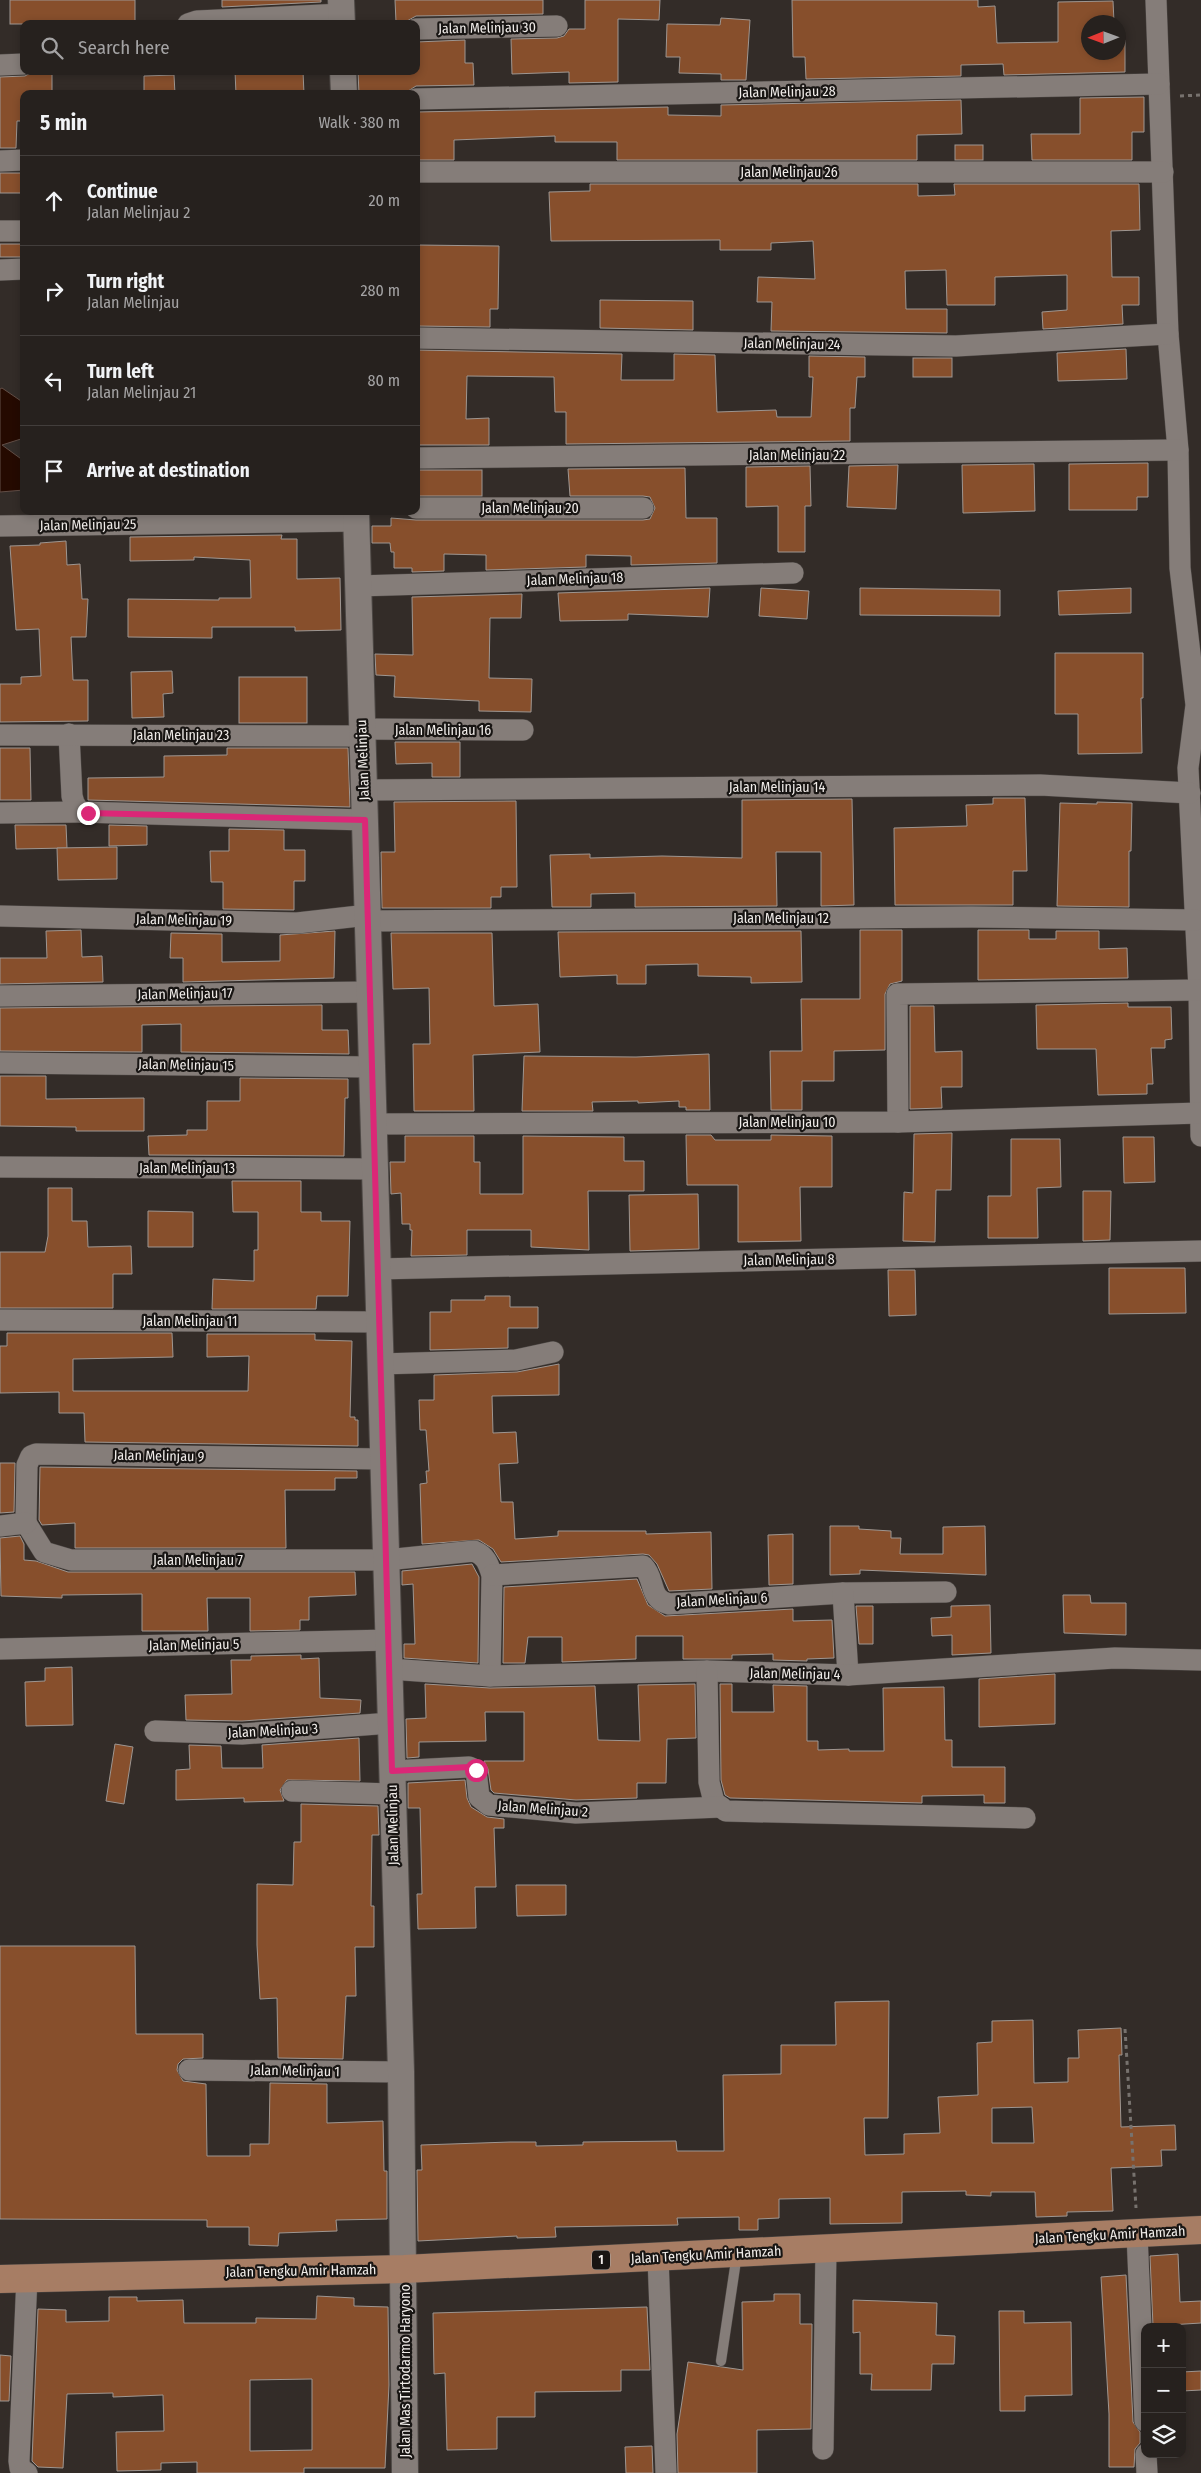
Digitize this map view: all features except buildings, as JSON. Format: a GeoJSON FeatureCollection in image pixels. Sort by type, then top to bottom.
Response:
{"type":"FeatureCollection","features":[{"type":"Feature","properties":{"kind":"main road","name":"Jalan Tengku Amir Hamzah"},"geometry":{"type":"LineString","coordinates":[[0,2279],[404,2269],[1201,2230]]}},
{"type":"Feature","properties":{"kind":"street"},"geometry":{"type":"LineString","coordinates":[[1156,0],[1168,334],[1178,450],[1180,568],[1198,705],[1188,768],[1199,990],[1201,1136]]}},
{"type":"Feature","properties":{"kind":"street"},"geometry":{"type":"LineString","coordinates":[[213,20],[342,12]]}},
{"type":"Feature","properties":{"kind":"street","name":"Jalan Melinjau 30"},"geometry":{"type":"LineString","coordinates":[[420,29],[557,26]]}},
{"type":"Feature","properties":{"kind":"street"},"geometry":{"type":"LineString","coordinates":[[0,64],[20,64]]}},
{"type":"Feature","properties":{"kind":"street"},"geometry":{"type":"LineString","coordinates":[[343,75],[344,90]]}},
{"type":"Feature","properties":{"kind":"street","name":"Jalan Melinjau 28"},"geometry":{"type":"LineString","coordinates":[[420,99],[1159,84]]}},
{"type":"Feature","properties":{"kind":"street"},"geometry":{"type":"LineString","coordinates":[[0,161],[20,160]]}},
{"type":"Feature","properties":{"kind":"street","name":"Jalan Melinjau 26"},"geometry":{"type":"LineString","coordinates":[[420,172],[1162,172]]}},
{"type":"Feature","properties":{"kind":"street"},"geometry":{"type":"LineString","coordinates":[[0,231],[20,231]]}},
{"type":"Feature","properties":{"kind":"street"},"geometry":{"type":"LineString","coordinates":[[0,270],[20,269]]}},
{"type":"Feature","properties":{"kind":"street","name":"Jalan Melinjau 24"},"geometry":{"type":"LineString","coordinates":[[420,338],[956,346],[1168,334]]}},
{"type":"Feature","properties":{"kind":"street","name":"Jalan Melinjau 22"},"geometry":{"type":"LineString","coordinates":[[420,458],[1178,450]]}},
{"type":"Feature","properties":{"kind":"street","name":"Jalan Melinjau 20"},"geometry":{"type":"LineString","coordinates":[[420,508],[643,508]]}},
{"type":"Feature","properties":{"kind":"street","name":"Jalan Melinjau 25"},"geometry":{"type":"LineString","coordinates":[[0,526],[356,516]]}},
{"type":"Feature","properties":{"kind":"street","name":"Jalan Melinjau"},"geometry":{"type":"LineString","coordinates":[[356,516],[401,2072],[404,2269]]}},
{"type":"Feature","properties":{"kind":"street","name":"Jalan Melinjau 18"},"geometry":{"type":"LineString","coordinates":[[358,586],[793,573]]}},
{"type":"Feature","properties":{"kind":"street","name":"Jalan Melinjau 16"},"geometry":{"type":"LineString","coordinates":[[362,733],[523,730]]}},
{"type":"Feature","properties":{"kind":"street","name":"Jalan Melinjau 23"},"geometry":{"type":"LineString","coordinates":[[0,735],[362,733]]}},
{"type":"Feature","properties":{"kind":"street"},"geometry":{"type":"LineString","coordinates":[[69,734],[72,796],[80,812]]}},
{"type":"Feature","properties":{"kind":"street","name":"Jalan Melinjau 14"},"geometry":{"type":"LineString","coordinates":[[364,790],[1040,785],[1190,793]]}},
{"type":"Feature","properties":{"kind":"street"},"geometry":{"type":"LineString","coordinates":[[0,813],[80,812],[365,820]]}},
{"type":"Feature","properties":{"kind":"street","name":"Jalan Melinjau 19"},"geometry":{"type":"LineString","coordinates":[[0,916],[297,923],[368,918]]}},
{"type":"Feature","properties":{"kind":"street","name":"Jalan Melinjau 12"},"geometry":{"type":"LineString","coordinates":[[368,918],[972,917],[1195,920]]}},
{"type":"Feature","properties":{"kind":"street"},"geometry":{"type":"LineString","coordinates":[[898,1122],[897,994],[1199,990]]}},
{"type":"Feature","properties":{"kind":"street","name":"Jalan Melinjau 17"},"geometry":{"type":"LineString","coordinates":[[0,996],[370,992]]}},
{"type":"Feature","properties":{"kind":"street","name":"Jalan Melinjau 15"},"geometry":{"type":"LineString","coordinates":[[0,1063],[372,1067]]}},
{"type":"Feature","properties":{"kind":"street","name":"Jalan Melinjau 10"},"geometry":{"type":"LineString","coordinates":[[374,1124],[898,1122],[1200,1113]]}},
{"type":"Feature","properties":{"kind":"street","name":"Jalan Melinjau 13"},"geometry":{"type":"LineString","coordinates":[[0,1167],[375,1169]]}},
{"type":"Feature","properties":{"kind":"street","name":"Jalan Melinjau 8"},"geometry":{"type":"LineString","coordinates":[[378,1269],[1201,1251]]}},
{"type":"Feature","properties":{"kind":"street","name":"Jalan Melinjau 11"},"geometry":{"type":"LineString","coordinates":[[0,1320],[379,1322]]}},
{"type":"Feature","properties":{"kind":"street"},"geometry":{"type":"LineString","coordinates":[[380,1364],[516,1360],[553,1352]]}},
{"type":"Feature","properties":{"kind":"street","name":"Jalan Melinjau 9"},"geometry":{"type":"LineString","coordinates":[[26,1523],[28,1465],[31,1456],[36,1454],[383,1459]]}},
{"type":"Feature","properties":{"kind":"street"},"geometry":{"type":"LineString","coordinates":[[0,1526],[26,1523]]}},
{"type":"Feature","properties":{"kind":"street","name":"Jalan Melinjau 7"},"geometry":{"type":"LineString","coordinates":[[26,1523],[44,1552],[71,1560],[386,1560]]}},
{"type":"Feature","properties":{"kind":"street"},"geometry":{"type":"LineString","coordinates":[[386,1560],[474,1551],[481,1554],[488,1561],[492,1575],[490,1676]]}},
{"type":"Feature","properties":{"kind":"street","name":"Jalan Melinjau 6"},"geometry":{"type":"LineString","coordinates":[[492,1575],[643,1566],[648,1571],[656,1597],[669,1604],[843,1593],[946,1592]]}},
{"type":"Feature","properties":{"kind":"street"},"geometry":{"type":"LineString","coordinates":[[843,1593],[848,1675]]}},
{"type":"Feature","properties":{"kind":"street","name":"Jalan Melinjau 5"},"geometry":{"type":"LineString","coordinates":[[0,1649],[388,1640]]}},
{"type":"Feature","properties":{"kind":"street","name":"Jalan Melinjau 4"},"geometry":{"type":"LineString","coordinates":[[389,1669],[490,1676],[708,1671],[848,1675],[1115,1658],[1201,1660]]}},
{"type":"Feature","properties":{"kind":"street"},"geometry":{"type":"LineString","coordinates":[[708,1671],[709,1782],[714,1802],[726,1811],[746,1813],[1025,1818]]}},
{"type":"Feature","properties":{"kind":"street","name":"Jalan Melinjau 3"},"geometry":{"type":"LineString","coordinates":[[155,1731],[242,1734],[391,1723]]}},
{"type":"Feature","properties":{"kind":"street","name":"Jalan Melinjau 2"},"geometry":{"type":"LineString","coordinates":[[392,1782],[469,1767],[476,1770],[479,1797],[489,1806],[576,1813],[721,1807]]}},
{"type":"Feature","properties":{"kind":"street"},"geometry":{"type":"LineString","coordinates":[[292,1791],[392,1782]]}},
{"type":"Feature","properties":{"kind":"street","name":"Jalan Melinjau 1"},"geometry":{"type":"LineString","coordinates":[[189,2070],[401,2072]]}},
{"type":"Feature","properties":{"kind":"street"},"geometry":{"type":"LineString","coordinates":[[1137,2234],[1145,2413]]}},
{"type":"Feature","properties":{"kind":"street"},"geometry":{"type":"LineString","coordinates":[[823,2448],[826,2249]]}},
{"type":"Feature","properties":{"kind":"street"},"geometry":{"type":"LineString","coordinates":[[658,2257],[666,2473]]}},
{"type":"Feature","properties":{"kind":"street","name":"Jalan Mas Tirtodarmo Haryono"},"geometry":{"type":"LineString","coordinates":[[404,2269],[405,2473]]}},
{"type":"Feature","properties":{"kind":"street"},"geometry":{"type":"LineString","coordinates":[[27,2277],[19,2461],[20,2468],[27,2473]]}},
{"type":"Feature","properties":{"kind":"street"},"geometry":{"type":"LineString","coordinates":[[1146,2458],[1147,2473]]}},
{"type":"Feature","properties":{"kind":"lane"},"geometry":{"type":"LineString","coordinates":[[721,2361],[737,2253]]}},
{"type":"Feature","properties":{"kind":"path"},"geometry":{"type":"LineString","coordinates":[[1125,2029],[1137,2234]]}},
{"type":"Feature","properties":{"kind":"shaded area"},"geometry":{"type":"Polygon","coordinates":[[[2,388],[20,400],[20,439],[2,445],[20,458],[20,490],[0,492],[0,389],[2,388]]]}},
{"type":"Feature","properties":{"kind":"route"},"geometry":{"type":"LineString","coordinates":[[88,813],[365,820],[392,1771],[469,1767],[476,1770]]}}]}
